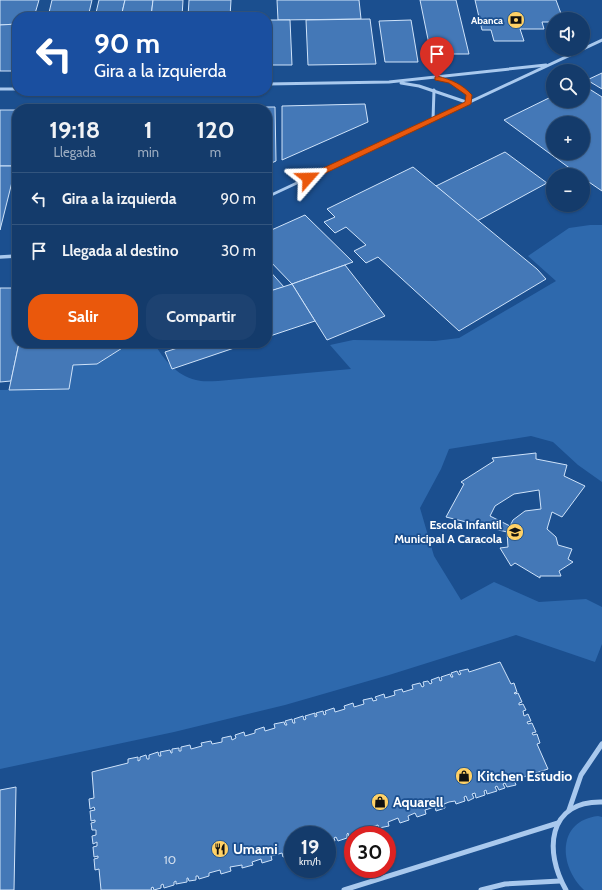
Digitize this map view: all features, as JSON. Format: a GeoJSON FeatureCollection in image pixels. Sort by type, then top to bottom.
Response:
{"type":"FeatureCollection","features":[{"type":"Feature","properties":{"kind":"street"},"geometry":{"type":"LineString","coordinates":[[551,64],[602,40]]}},
{"type":"Feature","properties":{"kind":"street"},"geometry":{"type":"LineString","coordinates":[[272,84],[389,82],[546,65]]}},
{"type":"Feature","properties":{"kind":"street"},"geometry":{"type":"LineString","coordinates":[[272,196],[546,66]]}},
{"type":"Feature","properties":{"kind":"street"},"geometry":{"type":"LineString","coordinates":[[437,78],[451,81],[460,87],[469,95],[468,103]]}},
{"type":"Feature","properties":{"kind":"street"},"geometry":{"type":"LineString","coordinates":[[389,82],[413,84],[434,90],[455,100],[468,103]]}},
{"type":"Feature","properties":{"kind":"street"},"geometry":{"type":"LineString","coordinates":[[0,89],[12,89]]}},
{"type":"Feature","properties":{"kind":"street"},"geometry":{"type":"LineString","coordinates":[[433,120],[434,90]]}},
{"type":"Feature","properties":{"kind":"street"},"geometry":{"type":"LineString","coordinates":[[0,257],[12,256]]}},
{"type":"Feature","properties":{"kind":"street"},"geometry":{"type":"LineString","coordinates":[[569,810],[580,775],[602,744]]}},
{"type":"Feature","properties":{"kind":"street"},"geometry":{"type":"LineString","coordinates":[[566,890],[560,881],[553,860],[552,840],[558,823],[569,810],[584,802],[602,802]]}},
{"type":"Feature","properties":{"kind":"street"},"geometry":{"type":"LineString","coordinates":[[344,890],[558,823]]}},
{"type":"Feature","properties":{"kind":"street"},"geometry":{"type":"LineString","coordinates":[[481,890],[505,884],[560,881]]}},
{"type":"Feature","properties":{"kind":"shaded area"},"geometry":{"type":"Polygon","coordinates":[[[602,225],[602,482],[578,465],[553,442],[531,436],[449,449],[441,469],[420,508],[434,556],[461,600],[494,582],[539,602],[586,599],[602,607],[602,644],[595,662],[516,635],[389,675],[285,705],[174,732],[0,769],[0,390],[69,389],[73,365],[97,364],[123,348],[157,348],[166,361],[177,371],[189,378],[201,381],[218,381],[351,369],[330,345],[353,340],[435,341],[459,338],[556,281],[528,256],[569,228],[602,225]]]}},
{"type":"Feature","properties":{"kind":"shaded area"},"geometry":{"type":"Polygon","coordinates":[[[598,816],[602,817],[602,890],[584,890],[570,869],[566,858],[566,846],[569,836],[575,826],[584,820],[598,816]]]}},
{"type":"Feature","properties":{"kind":"building"},"geometry":{"type":"Polygon","coordinates":[[[0,0],[39,0],[35,12],[12,12],[12,24],[0,25],[0,0]]]}},
{"type":"Feature","properties":{"kind":"building"},"geometry":{"type":"Polygon","coordinates":[[[52,0],[92,0],[89,12],[49,12],[52,0]]]}},
{"type":"Feature","properties":{"kind":"building"},"geometry":{"type":"Polygon","coordinates":[[[99,0],[125,0],[122,12],[96,12],[99,0]]]}},
{"type":"Feature","properties":{"kind":"building"},"geometry":{"type":"Polygon","coordinates":[[[125,0],[153,0],[152,12],[122,12],[125,0]]]}},
{"type":"Feature","properties":{"kind":"building"},"geometry":{"type":"Polygon","coordinates":[[[153,0],[183,0],[182,12],[152,12],[153,0]]]}},
{"type":"Feature","properties":{"kind":"building"},"geometry":{"type":"Polygon","coordinates":[[[189,0],[231,0],[230,12],[188,12],[189,0]]]}},
{"type":"Feature","properties":{"kind":"building"},"geometry":{"type":"Polygon","coordinates":[[[277,0],[359,0],[361,19],[278,20],[277,0]]]}},
{"type":"Feature","properties":{"kind":"building"},"geometry":{"type":"Polygon","coordinates":[[[420,0],[456,0],[469,54],[431,54],[420,0]]]}},
{"type":"Feature","properties":{"kind":"building","name":"Abanca"},"geometry":{"type":"Polygon","coordinates":[[[475,0],[556,0],[560,12],[546,12],[546,22],[542,22],[544,29],[520,29],[524,41],[494,41],[491,30],[482,30],[475,0]]]}},
{"type":"Feature","properties":{"kind":"building"},"geometry":{"type":"Polygon","coordinates":[[[370,19],[376,64],[308,65],[306,20],[370,19]]]}},
{"type":"Feature","properties":{"kind":"building"},"geometry":{"type":"Polygon","coordinates":[[[272,20],[290,20],[292,65],[272,65],[272,20]]]}},
{"type":"Feature","properties":{"kind":"building"},"geometry":{"type":"Polygon","coordinates":[[[411,20],[418,62],[385,62],[379,21],[411,20]]]}},
{"type":"Feature","properties":{"kind":"building"},"geometry":{"type":"Polygon","coordinates":[[[12,24],[12,71],[0,71],[0,25],[12,24]]]}},
{"type":"Feature","properties":{"kind":"building"},"geometry":{"type":"Polygon","coordinates":[[[602,73],[602,89],[590,82],[590,79],[602,73]]]}},
{"type":"Feature","properties":{"kind":"building"},"geometry":{"type":"Polygon","coordinates":[[[590,89],[602,97],[602,191],[590,183],[590,168],[569,168],[559,160],[590,160],[590,116],[546,116],[546,151],[504,120],[546,99],[546,108],[590,108],[590,89]]]}},
{"type":"Feature","properties":{"kind":"building"},"geometry":{"type":"Polygon","coordinates":[[[365,104],[368,122],[282,160],[282,106],[365,104]]]}},
{"type":"Feature","properties":{"kind":"building"},"geometry":{"type":"Polygon","coordinates":[[[272,107],[275,107],[276,161],[272,163],[272,107]]]}},
{"type":"Feature","properties":{"kind":"building"},"geometry":{"type":"Polygon","coordinates":[[[0,110],[12,110],[12,166],[0,166],[0,110]]]}},
{"type":"Feature","properties":{"kind":"building"},"geometry":{"type":"Polygon","coordinates":[[[505,152],[546,182],[477,221],[436,186],[505,152]]]}},
{"type":"Feature","properties":{"kind":"building"},"geometry":{"type":"Polygon","coordinates":[[[0,166],[12,166],[12,182],[0,230],[0,166]]]}},
{"type":"Feature","properties":{"kind":"building"},"geometry":{"type":"Polygon","coordinates":[[[413,167],[537,269],[546,279],[459,331],[378,257],[366,263],[354,251],[366,245],[346,227],[335,233],[324,222],[335,217],[327,209],[413,167]]]}},
{"type":"Feature","properties":{"kind":"building"},"geometry":{"type":"Polygon","coordinates":[[[305,215],[353,262],[292,284],[272,263],[272,230],[305,215]]]}},
{"type":"Feature","properties":{"kind":"building"},"geometry":{"type":"Polygon","coordinates":[[[345,265],[385,316],[327,340],[292,284],[345,265]]]}},
{"type":"Feature","properties":{"kind":"building"},"geometry":{"type":"Polygon","coordinates":[[[272,274],[284,287],[272,291],[272,274]]]}},
{"type":"Feature","properties":{"kind":"building"},"geometry":{"type":"Polygon","coordinates":[[[292,284],[315,321],[272,335],[272,290],[292,284]]]}},
{"type":"Feature","properties":{"kind":"building"},"geometry":{"type":"Polygon","coordinates":[[[0,288],[12,288],[12,348],[18,348],[11,381],[0,382],[0,288]]]}},
{"type":"Feature","properties":{"kind":"building"},"geometry":{"type":"Polygon","coordinates":[[[18,348],[122,348],[97,364],[73,365],[69,389],[9,390],[18,348]]]}},
{"type":"Feature","properties":{"kind":"building"},"geometry":{"type":"Polygon","coordinates":[[[177,348],[234,348],[172,369],[165,352],[177,348]]]}},
{"type":"Feature","properties":{"kind":"building"},"geometry":{"type":"Polygon","coordinates":[[[536,453],[536,459],[567,465],[564,476],[585,486],[562,517],[552,512],[547,529],[556,537],[558,545],[572,549],[568,559],[573,562],[559,571],[561,576],[540,576],[540,578],[515,563],[511,566],[500,548],[508,547],[507,532],[446,517],[464,484],[461,482],[494,461],[492,458],[536,453]],[[539,490],[514,494],[495,506],[490,516],[510,526],[513,520],[525,511],[541,509],[539,490]]]}},
{"type":"Feature","properties":{"kind":"building"},"geometry":{"type":"Polygon","coordinates":[[[500,662],[511,684],[514,683],[517,692],[514,693],[518,693],[522,702],[519,703],[519,705],[523,704],[526,710],[523,711],[524,716],[528,714],[531,721],[527,722],[528,724],[532,723],[536,732],[532,733],[533,735],[537,734],[540,743],[537,744],[548,769],[514,780],[516,785],[507,787],[505,783],[503,784],[505,788],[499,790],[497,786],[495,787],[497,791],[487,794],[486,790],[484,791],[485,795],[476,798],[475,793],[472,794],[474,798],[468,801],[466,796],[464,797],[465,801],[456,804],[455,801],[449,802],[444,804],[445,808],[436,811],[435,807],[425,810],[426,814],[417,817],[415,813],[408,816],[409,820],[400,823],[398,818],[388,822],[389,826],[344,826],[344,839],[338,841],[336,837],[336,826],[284,826],[284,857],[282,853],[271,856],[272,860],[262,863],[261,859],[252,862],[253,865],[242,868],[242,865],[230,867],[231,871],[221,874],[220,870],[209,873],[209,876],[199,879],[198,876],[196,876],[196,880],[189,881],[187,878],[187,882],[176,884],[176,881],[174,882],[174,885],[164,888],[163,884],[161,885],[161,888],[154,890],[153,887],[151,888],[152,890],[101,890],[99,869],[95,870],[94,859],[98,858],[98,856],[94,857],[93,847],[97,846],[97,842],[93,844],[92,836],[96,835],[96,830],[92,830],[91,823],[95,822],[95,820],[91,821],[90,811],[95,810],[94,807],[90,809],[89,799],[94,798],[92,772],[128,763],[128,759],[138,757],[138,761],[140,760],[140,757],[146,755],[147,759],[149,759],[149,755],[158,752],[159,756],[161,756],[160,752],[170,750],[172,753],[172,749],[179,748],[179,751],[181,751],[181,747],[190,745],[191,749],[202,746],[201,743],[211,741],[212,744],[222,742],[222,738],[231,736],[232,740],[236,738],[235,735],[244,732],[245,736],[255,733],[255,730],[264,727],[265,731],[275,728],[274,724],[284,722],[285,725],[287,725],[285,721],[292,719],[293,723],[295,723],[294,719],[303,716],[304,720],[306,719],[305,716],[315,713],[315,717],[317,716],[316,713],[323,711],[324,715],[326,714],[325,711],[334,708],[335,712],[345,709],[344,706],[353,703],[354,707],[364,704],[363,700],[372,698],[373,701],[377,700],[375,697],[384,694],[385,698],[395,695],[394,691],[402,689],[403,692],[413,689],[412,685],[420,683],[422,687],[424,686],[423,682],[428,681],[430,684],[432,683],[431,680],[439,677],[440,681],[442,680],[441,677],[450,674],[451,677],[453,677],[451,673],[457,671],[459,675],[461,674],[459,671],[468,669],[469,672],[500,662]]]}},
{"type":"Feature","properties":{"kind":"building"},"geometry":{"type":"Polygon","coordinates":[[[16,787],[14,890],[0,890],[0,790],[16,787]]]}},
{"type":"Feature","properties":{"kind":"place","name":"Abanca"},"geometry":{"type":"Point","coordinates":[516,20]}},
{"type":"Feature","properties":{"kind":"place","name":"Escola Infantil Municipal A Caracola"},"geometry":{"type":"Point","coordinates":[515,532]}},
{"type":"Feature","properties":{"kind":"place","name":"Kitchen Estudio"},"geometry":{"type":"Point","coordinates":[464,776]}},
{"type":"Feature","properties":{"kind":"place","name":"Aquarell"},"geometry":{"type":"Point","coordinates":[380,802]}},
{"type":"Feature","properties":{"kind":"place","name":"Umami"},"geometry":{"type":"Point","coordinates":[220,849]}},
{"type":"Feature","properties":{"kind":"route"},"geometry":{"type":"LineString","coordinates":[[308,178],[468,103],[469,95],[460,87],[451,81],[437,78]]}}]}
